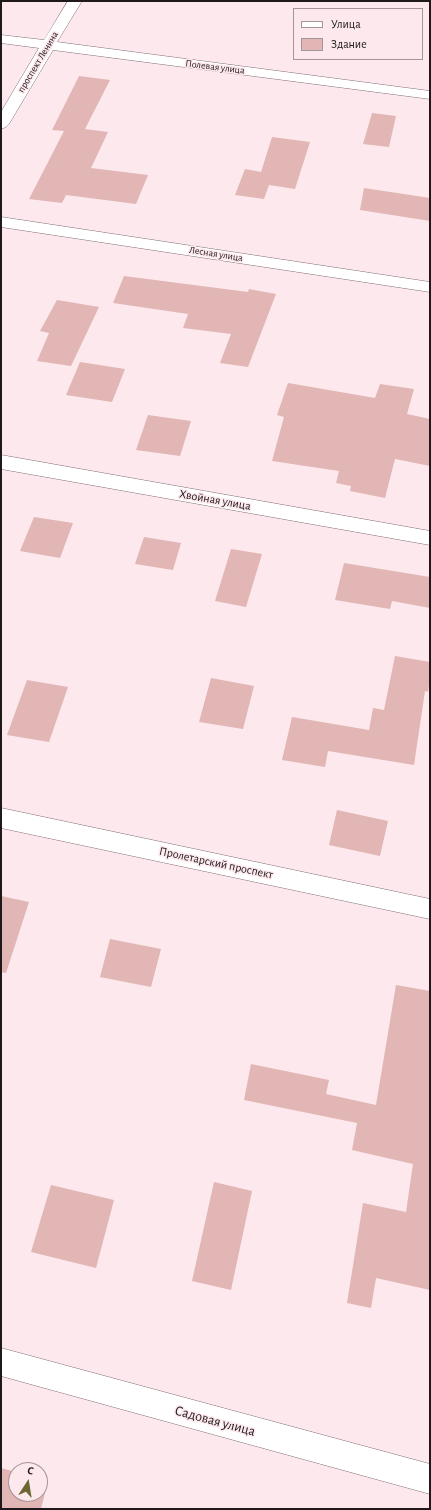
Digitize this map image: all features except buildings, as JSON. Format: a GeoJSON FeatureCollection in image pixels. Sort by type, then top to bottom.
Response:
{"type":"FeatureCollection","features":[{"type":"Feature","properties":{"kind":"street","name":"проспект Ленина"},"geometry":{"type":"LineString","coordinates":[[1,124],[75,1]]}},
{"type":"Feature","properties":{"kind":"street","name":"Полевая улица"},"geometry":{"type":"LineString","coordinates":[[1,39],[430,95]]}},
{"type":"Feature","properties":{"kind":"street","name":"Лесная улица"},"geometry":{"type":"LineString","coordinates":[[1,222],[430,287]]}},
{"type":"Feature","properties":{"kind":"street","name":"Хвойная улица"},"geometry":{"type":"LineString","coordinates":[[1,462],[430,538]]}},
{"type":"Feature","properties":{"kind":"street","name":"Пролетарский проспект"},"geometry":{"type":"LineString","coordinates":[[1,818],[430,909]]}},
{"type":"Feature","properties":{"kind":"street","name":"Садовая улица"},"geometry":{"type":"LineString","coordinates":[[1,1362],[430,1479]]}}]}
